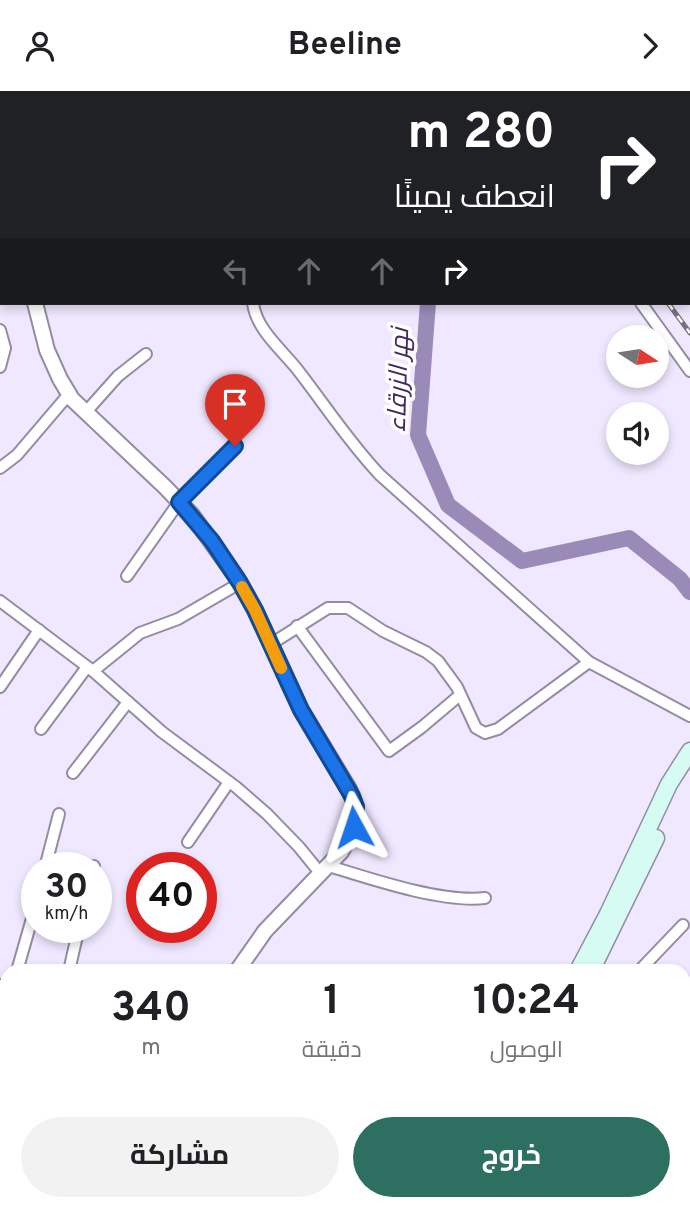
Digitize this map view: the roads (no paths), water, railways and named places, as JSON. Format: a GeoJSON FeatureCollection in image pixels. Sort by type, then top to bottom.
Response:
{"type":"FeatureCollection","features":[{"type":"Feature","properties":{"kind":"main road"},"geometry":{"type":"LineString","coordinates":[[582,964],[669,784],[690,751]]}},
{"type":"Feature","properties":{"kind":"main road"},"geometry":{"type":"LineString","coordinates":[[594,964],[690,769]]}},
{"type":"Feature","properties":{"kind":"street"},"geometry":{"type":"LineString","coordinates":[[36,305],[47,350],[69,394],[85,413],[179,502],[212,541],[240,583],[301,710],[349,789],[356,807],[349,839],[325,870],[265,931],[242,964]]}},
{"type":"Feature","properties":{"kind":"street"},"geometry":{"type":"LineString","coordinates":[[253,305],[262,328],[297,370],[342,432],[380,475],[589,662],[690,716]]}},
{"type":"Feature","properties":{"kind":"street"},"geometry":{"type":"LineString","coordinates":[[642,305],[690,371]]}},
{"type":"Feature","properties":{"kind":"street"},"geometry":{"type":"LineString","coordinates":[[0,330],[5,348],[0,367]]}},
{"type":"Feature","properties":{"kind":"street"},"geometry":{"type":"LineString","coordinates":[[85,413],[118,376],[146,354]]}},
{"type":"Feature","properties":{"kind":"street"},"geometry":{"type":"LineString","coordinates":[[0,468],[16,455],[69,394]]}},
{"type":"Feature","properties":{"kind":"street"},"geometry":{"type":"LineString","coordinates":[[128,576],[179,502],[235,446]]}},
{"type":"Feature","properties":{"kind":"street"},"geometry":{"type":"LineString","coordinates":[[41,729],[90,669],[140,633],[178,619],[240,583]]}},
{"type":"Feature","properties":{"kind":"street"},"geometry":{"type":"LineString","coordinates":[[0,601],[90,669],[229,782],[325,870],[457,898],[485,898]]}},
{"type":"Feature","properties":{"kind":"street"},"geometry":{"type":"LineString","coordinates":[[271,644],[328,608],[348,608],[395,638],[432,656],[448,675],[476,728],[489,733],[538,702],[589,662]]}},
{"type":"Feature","properties":{"kind":"street"},"geometry":{"type":"LineString","coordinates":[[297,626],[389,751],[460,695]]}},
{"type":"Feature","properties":{"kind":"street"},"geometry":{"type":"LineString","coordinates":[[0,687],[39,630]]}},
{"type":"Feature","properties":{"kind":"street"},"geometry":{"type":"LineString","coordinates":[[73,773],[128,702]]}},
{"type":"Feature","properties":{"kind":"street"},"geometry":{"type":"LineString","coordinates":[[188,842],[229,782]]}},
{"type":"Feature","properties":{"kind":"street"},"geometry":{"type":"LineString","coordinates":[[49,852],[59,814]]}},
{"type":"Feature","properties":{"kind":"street"},"geometry":{"type":"LineString","coordinates":[[646,964],[682,925]]}},
{"type":"Feature","properties":{"kind":"street"},"geometry":{"type":"LineString","coordinates":[[19,964],[25,943]]}},
{"type":"Feature","properties":{"kind":"street"},"geometry":{"type":"LineString","coordinates":[[71,964],[75,943]]}},
{"type":"Feature","properties":{"kind":"waterway","name":"نهر الزرقاء"},"geometry":{"type":"LineString","coordinates":[[428,305],[418,435],[448,505],[522,561],[629,538],[680,579],[690,592]]}},
{"type":"Feature","properties":{"kind":"railway"},"geometry":{"type":"LineString","coordinates":[[669,305],[690,333]]}}]}
